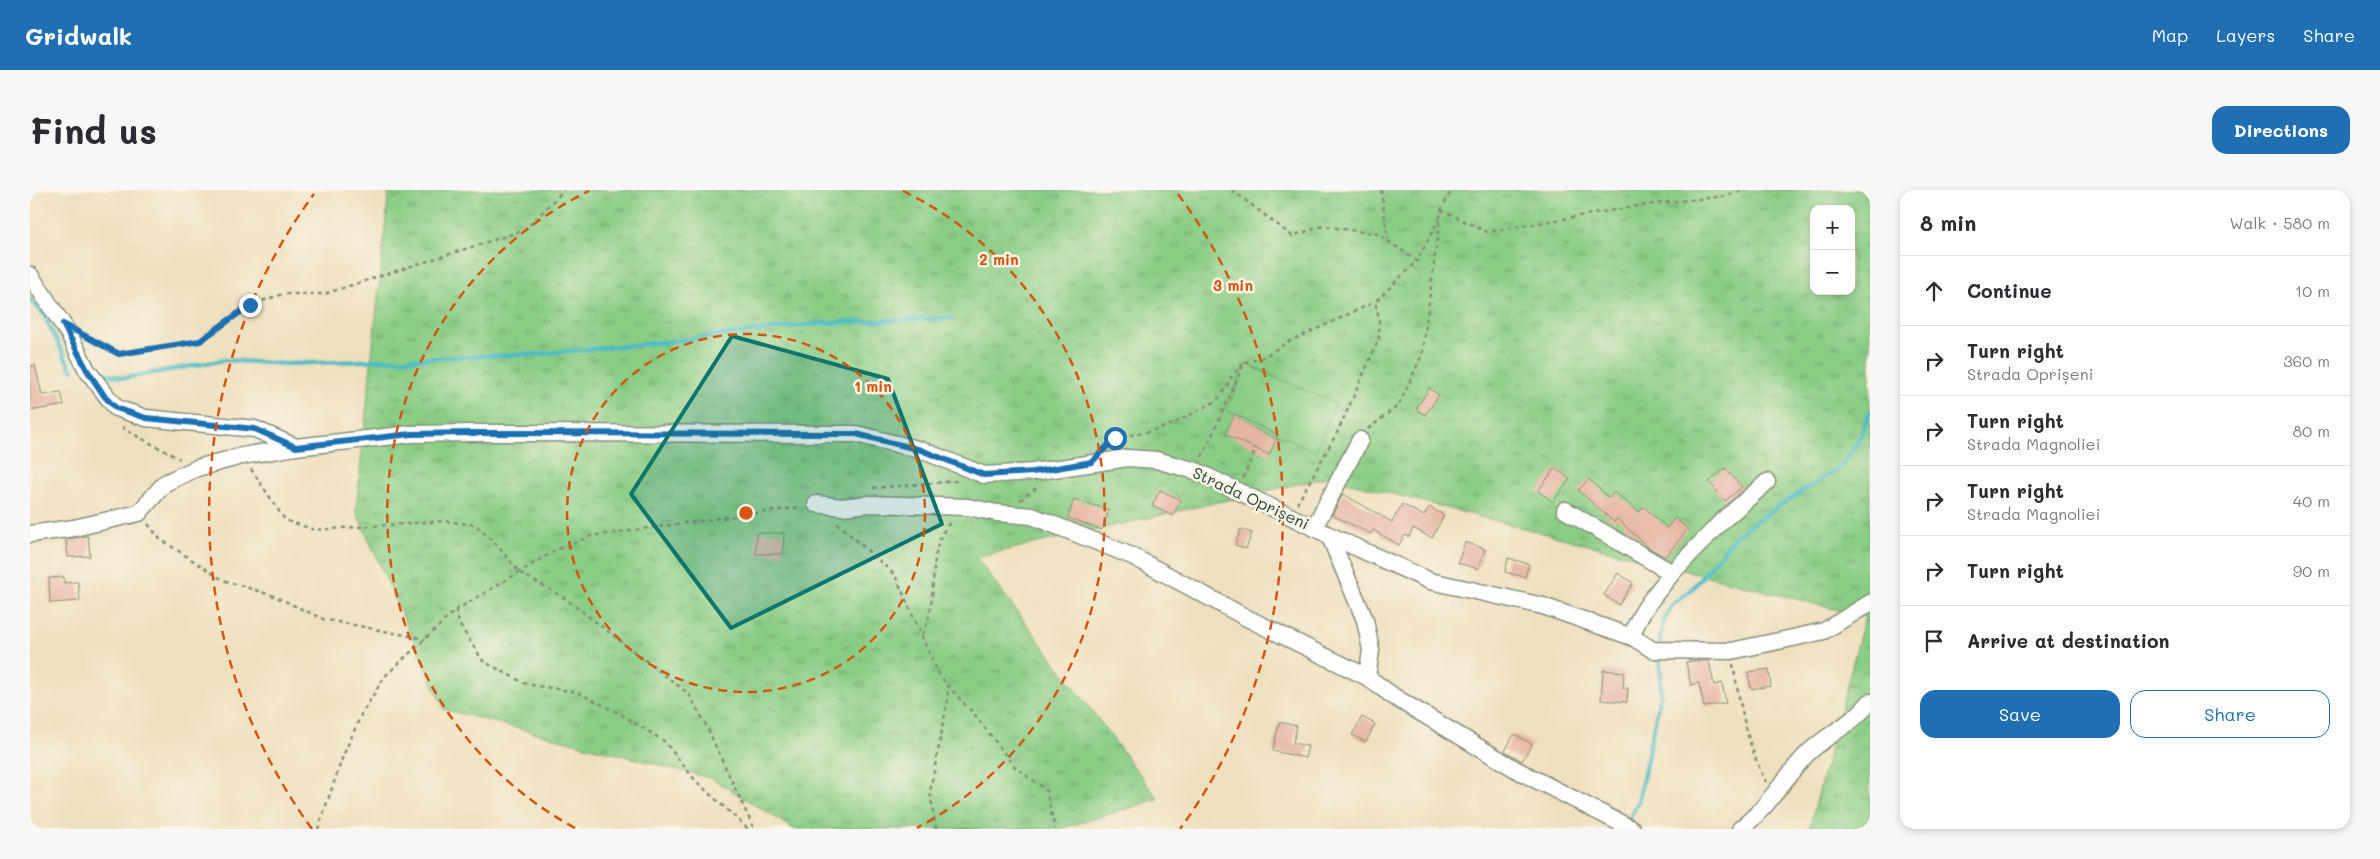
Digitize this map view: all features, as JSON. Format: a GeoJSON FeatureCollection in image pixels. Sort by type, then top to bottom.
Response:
{"type":"FeatureCollection","features":[{"type":"Feature","properties":{"kind":"street"},"geometry":{"type":"LineString","coordinates":[[30,275],[69,334],[87,370],[116,408],[146,418],[255,429],[296,447]]}},
{"type":"Feature","properties":{"kind":"street","name":"Strada Oprișeni"},"geometry":{"type":"LineString","coordinates":[[139,513],[165,482],[197,468],[242,456],[296,447],[411,434],[856,434],[921,450],[984,475],[1033,472],[1128,458],[1156,460],[1196,471],[1322,532],[1430,581],[1542,606],[1632,637],[1661,651],[1730,651],[1824,631],[1870,603]]}},
{"type":"Feature","properties":{"kind":"street"},"geometry":{"type":"LineString","coordinates":[[1360,440],[1322,532],[1365,620],[1371,650],[1367,677]]}},
{"type":"Feature","properties":{"kind":"street"},"geometry":{"type":"LineString","coordinates":[[1632,637],[1634,629],[1652,599],[1672,574],[1721,522],[1767,482]]}},
{"type":"Feature","properties":{"kind":"street"},"geometry":{"type":"LineString","coordinates":[[816,504],[842,507],[868,504],[968,507],[997,513],[1032,516],[1124,553],[1247,618],[1367,677],[1396,698],[1517,770],[1632,829]]}},
{"type":"Feature","properties":{"kind":"street"},"geometry":{"type":"LineString","coordinates":[[1565,510],[1672,574]]}},
{"type":"Feature","properties":{"kind":"street"},"geometry":{"type":"LineString","coordinates":[[30,534],[74,528],[139,513]]}},
{"type":"Feature","properties":{"kind":"street"},"geometry":{"type":"LineString","coordinates":[[1740,829],[1764,809],[1808,753],[1859,716],[1870,702]]}},
{"type":"Feature","properties":{"kind":"path"},"geometry":{"type":"LineString","coordinates":[[87,337],[119,354],[200,341],[250,305],[282,294],[324,294],[525,230],[564,190]]}},
{"type":"Feature","properties":{"kind":"path"},"geometry":{"type":"LineString","coordinates":[[1232,190],[1292,236],[1323,226],[1378,234],[1417,261]]}},
{"type":"Feature","properties":{"kind":"path"},"geometry":{"type":"LineString","coordinates":[[1380,190],[1388,241]]}},
{"type":"Feature","properties":{"kind":"path"},"geometry":{"type":"LineString","coordinates":[[1360,440],[1369,428],[1399,405],[1422,355],[1441,210],[1452,190]]}},
{"type":"Feature","properties":{"kind":"path"},"geometry":{"type":"LineString","coordinates":[[1441,210],[1487,232],[1644,205],[1726,196],[1745,190]]}},
{"type":"Feature","properties":{"kind":"path"},"geometry":{"type":"LineString","coordinates":[[1092,462],[1115,438],[1148,432],[1173,424],[1216,401],[1231,376],[1245,362],[1260,359],[1286,343],[1375,302],[1417,261],[1441,216]]}},
{"type":"Feature","properties":{"kind":"path"},"geometry":{"type":"LineString","coordinates":[[1291,516],[1338,431],[1379,339],[1379,318],[1375,302]]}},
{"type":"Feature","properties":{"kind":"path"},"geometry":{"type":"LineString","coordinates":[[1196,471],[1245,362]]}},
{"type":"Feature","properties":{"kind":"path"},"geometry":{"type":"LineString","coordinates":[[116,408],[124,429],[197,468]]}},
{"type":"Feature","properties":{"kind":"path"},"geometry":{"type":"LineString","coordinates":[[1238,491],[1256,448]]}},
{"type":"Feature","properties":{"kind":"path"},"geometry":{"type":"LineString","coordinates":[[242,456],[285,520],[315,530],[444,521],[476,525],[497,545],[519,572],[566,599],[689,694],[705,723],[754,829]]}},
{"type":"Feature","properties":{"kind":"path"},"geometry":{"type":"LineString","coordinates":[[1016,502],[1053,478],[1059,468]]}},
{"type":"Feature","properties":{"kind":"path"},"geometry":{"type":"LineString","coordinates":[[871,488],[947,483],[984,475]]}},
{"type":"Feature","properties":{"kind":"path"},"geometry":{"type":"LineString","coordinates":[[318,829],[343,756],[361,715],[385,676],[456,610],[556,550],[590,536],[816,504]]}},
{"type":"Feature","properties":{"kind":"path"},"geometry":{"type":"LineString","coordinates":[[922,634],[929,622],[934,586],[935,554],[945,528],[968,507]]}},
{"type":"Feature","properties":{"kind":"path"},"geometry":{"type":"LineString","coordinates":[[139,513],[160,539],[223,580],[274,596],[323,619],[425,639]]}},
{"type":"Feature","properties":{"kind":"path"},"geometry":{"type":"LineString","coordinates":[[836,522],[895,575],[937,671],[947,685],[975,715],[1014,766],[1046,790],[1055,829]]}},
{"type":"Feature","properties":{"kind":"path"},"geometry":{"type":"LineString","coordinates":[[456,610],[459,624],[483,661],[526,684],[576,692],[619,714],[664,741],[696,781],[748,829]]}},
{"type":"Feature","properties":{"kind":"path"},"geometry":{"type":"LineString","coordinates":[[1730,651],[1742,711],[1760,770],[1773,796]]}},
{"type":"Feature","properties":{"kind":"path"},"geometry":{"type":"LineString","coordinates":[[936,829],[930,792],[948,699],[947,685]]}},
{"type":"Feature","properties":{"kind":"highlighted area"},"geometry":{"type":"Polygon","coordinates":[[[732,336],[888,379],[942,524],[731,628],[631,494],[732,336]]]}},
{"type":"Feature","properties":{"kind":"green space"},"geometry":{"type":"Polygon","coordinates":[[[389,190],[1870,190],[1870,829],[1809,829],[1865,617],[1328,477],[976,557],[1158,799],[1060,829],[794,829],[713,779],[444,709],[356,511],[389,190]]]}},
{"type":"Feature","properties":{"kind":"green space"},"geometry":{"type":"Polygon","coordinates":[[[1246,364],[1336,404],[1315,451],[1226,410],[1246,364]]]}},
{"type":"Feature","properties":{"kind":"building"},"geometry":{"type":"Polygon","coordinates":[[[35,365],[42,395],[61,392],[64,405],[30,411],[30,366],[35,365]]]}},
{"type":"Feature","properties":{"kind":"building"},"geometry":{"type":"Polygon","coordinates":[[[1429,388],[1439,395],[1425,415],[1416,409],[1429,388]]]}},
{"type":"Feature","properties":{"kind":"building"},"geometry":{"type":"Polygon","coordinates":[[[1235,414],[1278,435],[1269,455],[1225,434],[1235,414]]]}},
{"type":"Feature","properties":{"kind":"building"},"geometry":{"type":"Polygon","coordinates":[[[1555,468],[1570,479],[1553,502],[1538,491],[1555,468]]]}},
{"type":"Feature","properties":{"kind":"building"},"geometry":{"type":"Polygon","coordinates":[[[1725,468],[1742,487],[1725,501],[1709,482],[1725,468]]]}},
{"type":"Feature","properties":{"kind":"building"},"geometry":{"type":"Polygon","coordinates":[[[1589,479],[1609,498],[1614,492],[1639,512],[1644,507],[1667,528],[1675,518],[1688,529],[1665,557],[1649,548],[1617,519],[1614,522],[1578,490],[1589,479]]]}},
{"type":"Feature","properties":{"kind":"building"},"geometry":{"type":"Polygon","coordinates":[[[1160,490],[1181,500],[1173,516],[1152,506],[1160,490]]]}},
{"type":"Feature","properties":{"kind":"building"},"geometry":{"type":"Polygon","coordinates":[[[1343,494],[1392,522],[1402,504],[1424,516],[1429,507],[1444,515],[1432,538],[1413,528],[1409,537],[1405,535],[1399,545],[1373,530],[1371,534],[1332,515],[1343,494]]]}},
{"type":"Feature","properties":{"kind":"building"},"geometry":{"type":"Polygon","coordinates":[[[1074,499],[1109,510],[1102,530],[1068,518],[1074,499]]]}},
{"type":"Feature","properties":{"kind":"building"},"geometry":{"type":"Polygon","coordinates":[[[1241,529],[1252,533],[1246,549],[1235,545],[1241,529]]]}},
{"type":"Feature","properties":{"kind":"building"},"geometry":{"type":"Polygon","coordinates":[[[756,533],[784,533],[783,554],[756,554],[756,533]]]}},
{"type":"Feature","properties":{"kind":"building"},"geometry":{"type":"Polygon","coordinates":[[[88,536],[90,556],[68,557],[66,539],[88,536]]]}},
{"type":"Feature","properties":{"kind":"building"},"geometry":{"type":"Polygon","coordinates":[[[1465,542],[1485,549],[1478,569],[1458,563],[1465,542]]]}},
{"type":"Feature","properties":{"kind":"building"},"geometry":{"type":"Polygon","coordinates":[[[1508,558],[1529,564],[1525,577],[1505,572],[1508,558]]]}},
{"type":"Feature","properties":{"kind":"building"},"geometry":{"type":"Polygon","coordinates":[[[1618,573],[1633,583],[1619,605],[1604,595],[1618,573]]]}},
{"type":"Feature","properties":{"kind":"building"},"geometry":{"type":"Polygon","coordinates":[[[64,577],[64,583],[78,582],[80,601],[50,603],[49,578],[64,577]]]}},
{"type":"Feature","properties":{"kind":"building"},"geometry":{"type":"Polygon","coordinates":[[[1709,661],[1714,685],[1722,683],[1726,703],[1704,707],[1699,683],[1691,685],[1686,662],[1709,661]]]}},
{"type":"Feature","properties":{"kind":"building"},"geometry":{"type":"Polygon","coordinates":[[[1769,669],[1771,686],[1751,689],[1748,672],[1769,669]]]}},
{"type":"Feature","properties":{"kind":"building"},"geometry":{"type":"Polygon","coordinates":[[[1603,670],[1624,672],[1623,688],[1628,688],[1627,702],[1601,700],[1603,670]]]}},
{"type":"Feature","properties":{"kind":"building"},"geometry":{"type":"Polygon","coordinates":[[[1362,717],[1375,724],[1366,742],[1352,735],[1362,717]]]}},
{"type":"Feature","properties":{"kind":"building"},"geometry":{"type":"Polygon","coordinates":[[[1279,722],[1297,726],[1293,743],[1308,746],[1305,758],[1273,751],[1279,722]]]}},
{"type":"Feature","properties":{"kind":"building"},"geometry":{"type":"Polygon","coordinates":[[[1514,734],[1532,744],[1522,761],[1505,751],[1514,734]]]}},
{"type":"Feature","properties":{"kind":"waterway"},"geometry":{"type":"LineString","coordinates":[[30,299],[44,315],[73,370]]}},
{"type":"Feature","properties":{"kind":"waterway"},"geometry":{"type":"LineString","coordinates":[[103,373],[124,378],[225,360],[287,364],[538,354],[655,343],[824,323],[952,318]]}},
{"type":"Feature","properties":{"kind":"waterway"},"geometry":{"type":"LineString","coordinates":[[1660,646],[1664,620],[1672,605],[1692,589],[1733,539],[1754,522],[1841,467],[1857,444],[1870,412]]}},
{"type":"Feature","properties":{"kind":"waterway"},"geometry":{"type":"LineString","coordinates":[[1627,824],[1638,802],[1661,692],[1660,654]]}},
{"type":"Feature","properties":{"kind":"route"},"geometry":{"type":"LineString","coordinates":[[250,305],[200,341],[119,354],[63,324],[87,370],[105,397],[116,408],[146,418],[255,429],[296,447],[411,434],[727,432],[856,434],[921,450],[984,475],[1033,472],[1092,462],[1115,438]]}}]}
